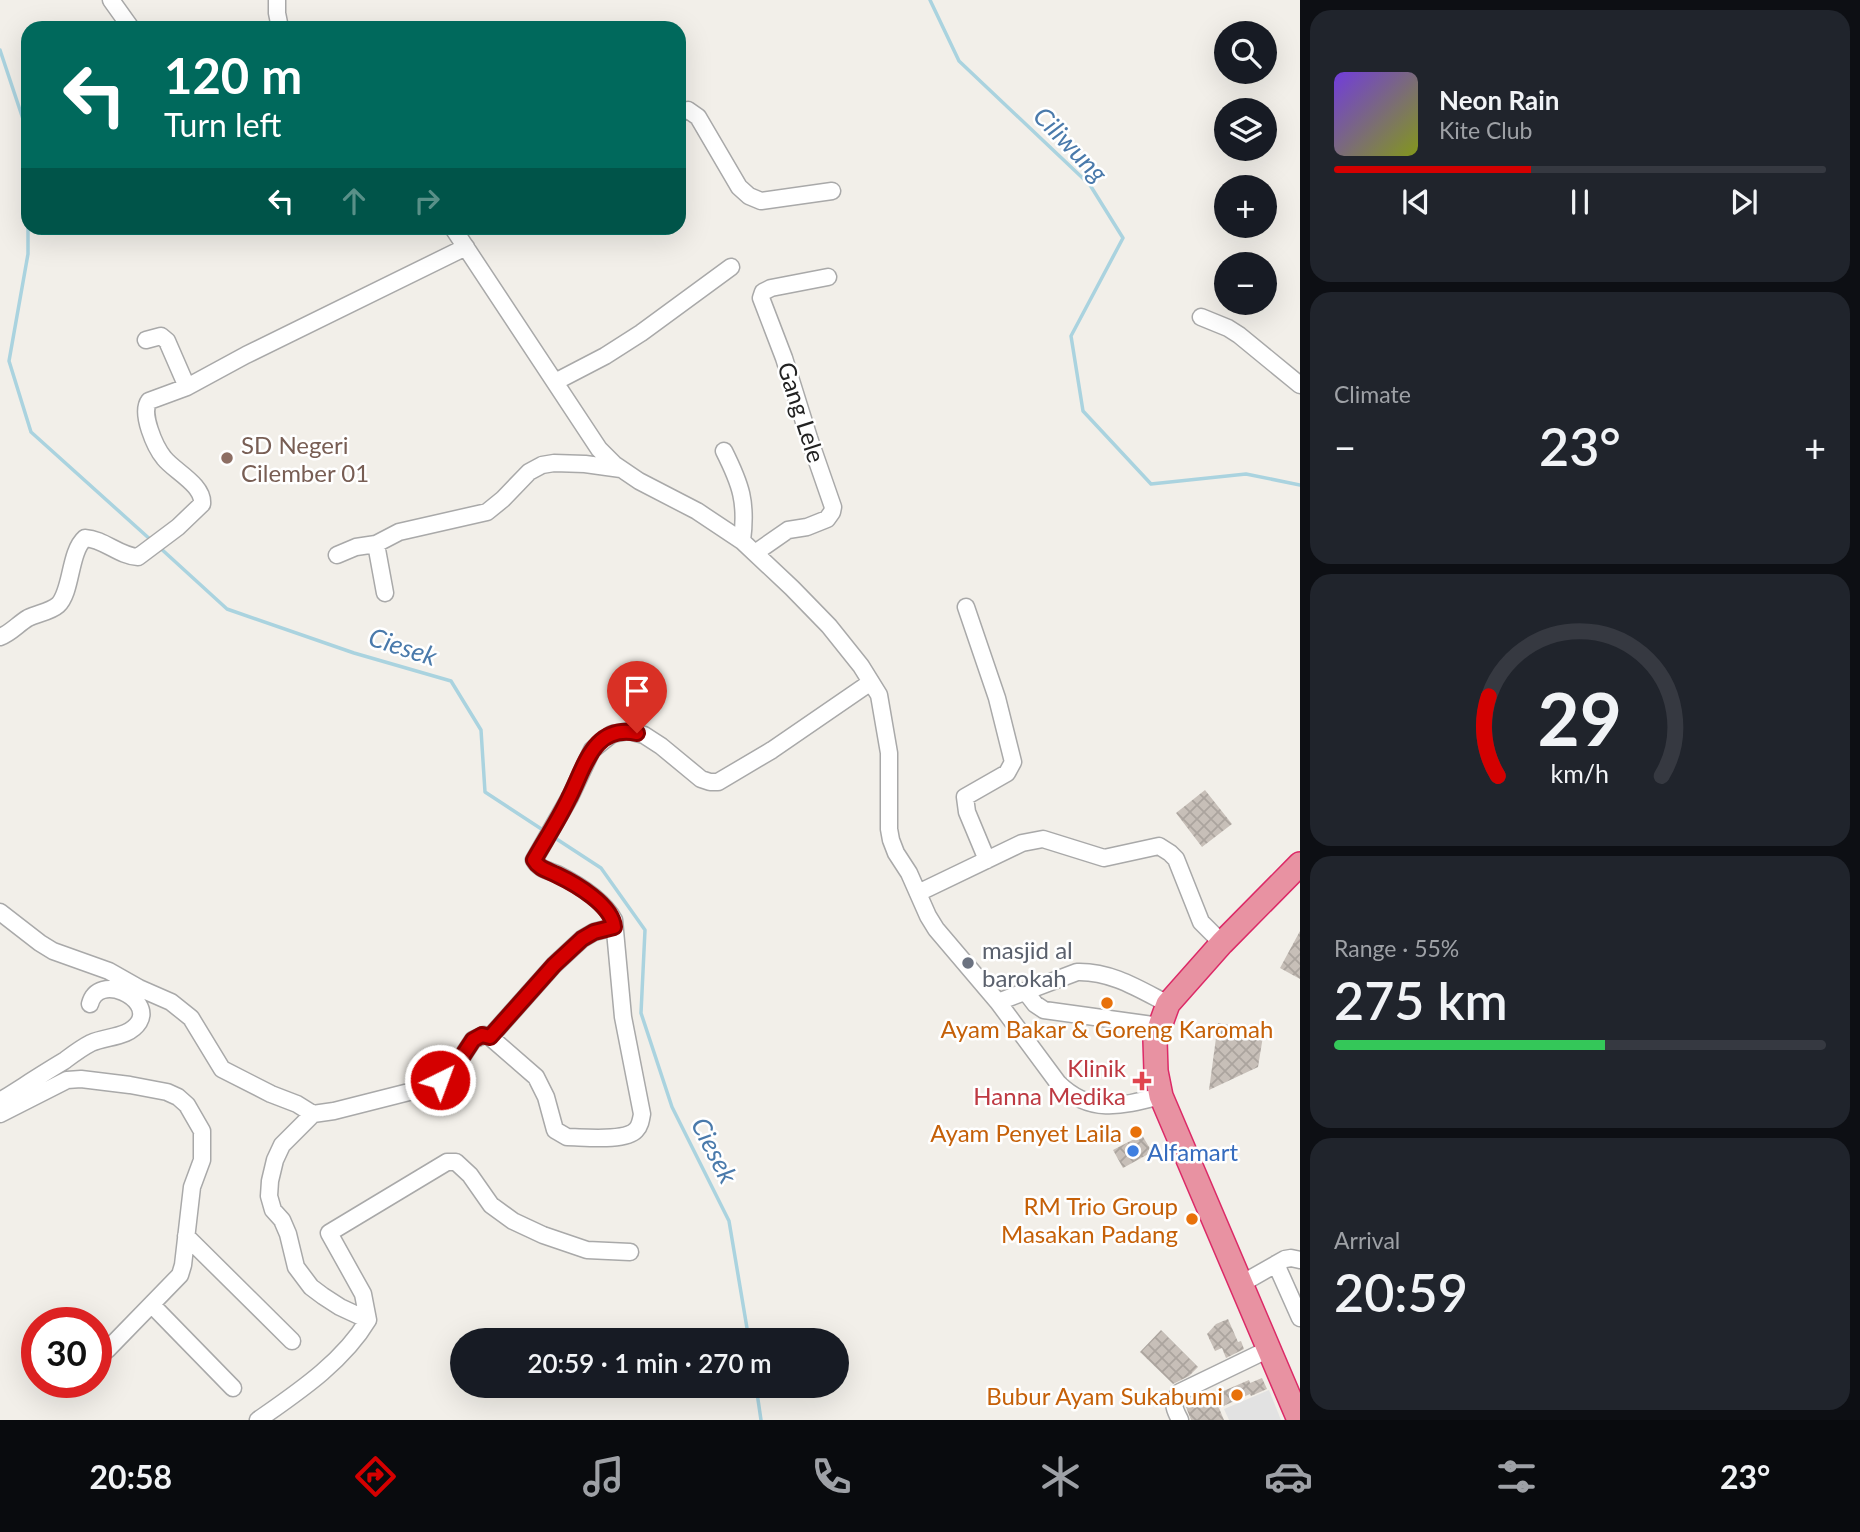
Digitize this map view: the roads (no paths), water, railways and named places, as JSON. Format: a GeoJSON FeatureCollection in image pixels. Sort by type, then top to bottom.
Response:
{"type":"FeatureCollection","features":[{"type":"Feature","properties":{"kind":"highway"},"geometry":{"type":"LineString","coordinates":[[1299,1420],[1161,1096],[1156,1071],[1155,1040],[1168,1004],[1222,943],[1300,864]]}},
{"type":"Feature","properties":{"kind":"street"},"geometry":{"type":"LineString","coordinates":[[111,0],[126,21]]}},
{"type":"Feature","properties":{"kind":"street"},"geometry":{"type":"LineString","coordinates":[[277,0],[278,21]]}},
{"type":"Feature","properties":{"kind":"street"},"geometry":{"type":"LineString","coordinates":[[686,110],[698,117],[739,187],[750,196],[761,201],[832,191]]}},
{"type":"Feature","properties":{"kind":"street"},"geometry":{"type":"LineString","coordinates":[[458,235],[595,444],[621,469],[639,481],[697,511],[742,541],[845,644],[878,695],[889,753],[889,829],[896,853],[909,873],[936,929],[998,1002],[1058,1083],[1069,1094],[1105,1106],[1125,1106],[1161,1096]]}},
{"type":"Feature","properties":{"kind":"street"},"geometry":{"type":"LineString","coordinates":[[0,637],[27,619],[59,604],[64,596],[77,552],[85,538],[95,539],[126,555],[138,557],[165,538],[202,504],[203,500],[193,485],[160,452],[148,423],[146,405],[149,401],[187,387],[246,355],[467,247]]}},
{"type":"Feature","properties":{"kind":"street"},"geometry":{"type":"LineString","coordinates":[[555,382],[605,356],[641,333],[731,267]]}},
{"type":"Feature","properties":{"kind":"street","name":"Gang Lele"},"geometry":{"type":"LineString","coordinates":[[755,553],[783,532],[818,524],[832,512],[830,496],[761,298],[763,292],[771,288],[828,277]]}},
{"type":"Feature","properties":{"kind":"street"},"geometry":{"type":"LineString","coordinates":[[1201,317],[1239,335],[1300,385]]}},
{"type":"Feature","properties":{"kind":"street"},"geometry":{"type":"LineString","coordinates":[[146,340],[161,337],[167,341],[187,387]]}},
{"type":"Feature","properties":{"kind":"street"},"geometry":{"type":"LineString","coordinates":[[724,451],[739,481],[742,496],[745,520],[742,541]]}},
{"type":"Feature","properties":{"kind":"street"},"geometry":{"type":"LineString","coordinates":[[337,555],[356,547],[376,544],[399,532],[487,512],[529,472],[542,465],[585,464],[621,469]]}},
{"type":"Feature","properties":{"kind":"street"},"geometry":{"type":"LineString","coordinates":[[376,544],[385,593]]}},
{"type":"Feature","properties":{"kind":"street"},"geometry":{"type":"LineString","coordinates":[[966,607],[997,698],[1013,762],[1007,773],[965,797],[967,812],[987,860]]}},
{"type":"Feature","properties":{"kind":"street"},"geometry":{"type":"LineString","coordinates":[[368,1320],[340,1307],[311,1287],[296,1267],[288,1234],[282,1220],[273,1210],[269,1196],[275,1160],[282,1146],[313,1114],[425,1087],[440,1080],[456,1066],[473,1040],[482,1035],[490,1037],[536,1077],[558,1133],[567,1137],[624,1137],[634,1132],[641,1122],[642,1114],[623,1017],[614,920],[610,913],[587,893],[557,874],[539,867],[534,860],[570,797],[592,750],[612,734],[629,731],[644,735],[701,779],[718,782],[772,750],[871,682]]}},
{"type":"Feature","properties":{"kind":"street"},"geometry":{"type":"LineString","coordinates":[[918,893],[1021,843],[1042,839],[1104,858],[1158,846],[1176,859],[1201,922],[1222,943]]}},
{"type":"Feature","properties":{"kind":"street"},"geometry":{"type":"LineString","coordinates":[[0,912],[53,951],[108,971],[171,1002],[191,1018],[222,1069],[313,1114]]}},
{"type":"Feature","properties":{"kind":"street"},"geometry":{"type":"LineString","coordinates":[[490,1037],[554,965],[582,939],[594,932],[614,927]]}},
{"type":"Feature","properties":{"kind":"street"},"geometry":{"type":"LineString","coordinates":[[998,1002],[1077,972],[1087,972],[1118,978],[1168,1004]]}},
{"type":"Feature","properties":{"kind":"street"},"geometry":{"type":"LineString","coordinates":[[0,1101],[92,1043],[120,1036],[137,1026],[141,1017],[140,1006],[133,998],[120,991],[98,991],[90,1004]]}},
{"type":"Feature","properties":{"kind":"street"},"geometry":{"type":"LineString","coordinates":[[1026,991],[1035,1004],[1044,1010],[1160,1026]]}},
{"type":"Feature","properties":{"kind":"street"},"geometry":{"type":"LineString","coordinates":[[0,1115],[67,1080],[80,1079],[167,1092],[187,1105],[202,1131],[202,1160],[192,1187],[180,1275],[112,1345]]}},
{"type":"Feature","properties":{"kind":"street"},"geometry":{"type":"LineString","coordinates":[[258,1420],[320,1374],[357,1338],[368,1320],[363,1294],[329,1233],[447,1162],[456,1162],[470,1175],[491,1205],[522,1225],[587,1250],[629,1252]]}},
{"type":"Feature","properties":{"kind":"street"},"geometry":{"type":"LineString","coordinates":[[186,1236],[292,1341]]}},
{"type":"Feature","properties":{"kind":"street"},"geometry":{"type":"LineString","coordinates":[[1241,1284],[1291,1258],[1300,1261]]}},
{"type":"Feature","properties":{"kind":"street"},"geometry":{"type":"LineString","coordinates":[[1276,1264],[1300,1318]]}},
{"type":"Feature","properties":{"kind":"street"},"geometry":{"type":"LineString","coordinates":[[152,1304],[233,1388]]}},
{"type":"Feature","properties":{"kind":"street"},"geometry":{"type":"LineString","coordinates":[[1180,1420],[1174,1408],[1174,1399],[1180,1392],[1269,1349]]}},
{"type":"Feature","properties":{"kind":"waterway","name":"Ciliwung"},"geometry":{"type":"LineString","coordinates":[[930,0],[959,61],[1090,185],[1123,238],[1071,336],[1083,411],[1151,484],[1246,474],[1300,485]]}},
{"type":"Feature","properties":{"kind":"waterway","name":"Ciesek"},"geometry":{"type":"LineString","coordinates":[[0,50],[21,113]]}},
{"type":"Feature","properties":{"kind":"waterway","name":"Ciesek"},"geometry":{"type":"LineString","coordinates":[[28,235],[28,254],[9,361],[31,432],[152,541]]}},
{"type":"Feature","properties":{"kind":"waterway","name":"Ciesek"},"geometry":{"type":"LineString","coordinates":[[158,546],[227,609],[354,653],[451,681],[481,730],[485,792],[546,832]]}},
{"type":"Feature","properties":{"kind":"waterway","name":"Ciesek"},"geometry":{"type":"LineString","coordinates":[[552,836],[601,868],[645,930],[641,1013],[672,1107],[729,1221],[747,1328]]}},
{"type":"Feature","properties":{"kind":"waterway","name":"Ciesek"},"geometry":{"type":"LineString","coordinates":[[758,1398],[761,1420]]}},
{"type":"Feature","properties":{"kind":"place","name":"SD Negeri Cilember 01"},"geometry":{"type":"Point","coordinates":[227,458]}},
{"type":"Feature","properties":{"kind":"place","name":"masjid al barokah"},"geometry":{"type":"Point","coordinates":[968,963]}},
{"type":"Feature","properties":{"kind":"place","name":"Ayam Bakar & Goreng Karomah"},"geometry":{"type":"Point","coordinates":[1107,1003]}},
{"type":"Feature","properties":{"kind":"place","name":"Klinik Hanna Medika"},"geometry":{"type":"Point","coordinates":[1142,1081]}},
{"type":"Feature","properties":{"kind":"place","name":"Ayam Penyet Laila"},"geometry":{"type":"Point","coordinates":[1136,1132]}},
{"type":"Feature","properties":{"kind":"place","name":"Alfamart"},"geometry":{"type":"Point","coordinates":[1133,1151]}},
{"type":"Feature","properties":{"kind":"place","name":"RM Trio Group Masakan Padang"},"geometry":{"type":"Point","coordinates":[1192,1219]}},
{"type":"Feature","properties":{"kind":"place","name":"Bubur Ayam Sukabumi"},"geometry":{"type":"Point","coordinates":[1237,1395]}}]}
